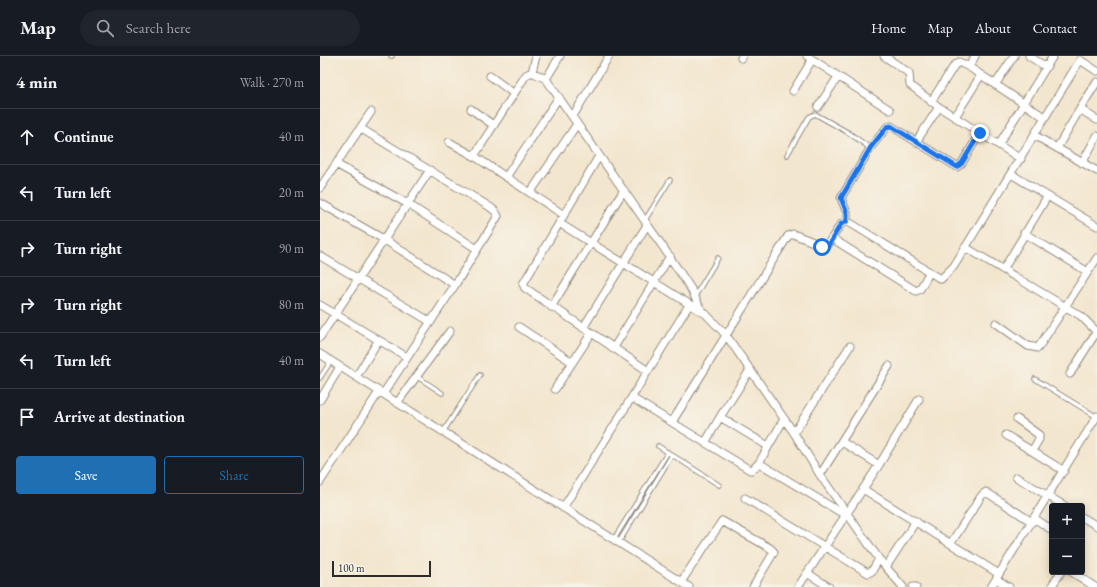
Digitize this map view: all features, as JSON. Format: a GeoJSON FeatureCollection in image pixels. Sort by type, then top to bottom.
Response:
{"type":"FeatureCollection","features":[{"type":"Feature","properties":{"kind":"street"},"geometry":{"type":"LineString","coordinates":[[474,156],[513,93],[526,75],[532,72],[536,56]]}},
{"type":"Feature","properties":{"kind":"street"},"geometry":{"type":"LineString","coordinates":[[546,79],[560,56]]}},
{"type":"Feature","properties":{"kind":"street"},"geometry":{"type":"LineString","coordinates":[[573,116],[609,56]]}},
{"type":"Feature","properties":{"kind":"street"},"geometry":{"type":"LineString","coordinates":[[884,56],[909,72],[910,85],[939,108],[1021,158]]}},
{"type":"Feature","properties":{"kind":"street"},"geometry":{"type":"LineString","coordinates":[[969,67],[976,56]]}},
{"type":"Feature","properties":{"kind":"street"},"geometry":{"type":"LineString","coordinates":[[996,84],[1014,56]]}},
{"type":"Feature","properties":{"kind":"street"},"geometry":{"type":"LineString","coordinates":[[1029,56],[1046,66]]}},
{"type":"Feature","properties":{"kind":"street"},"geometry":{"type":"LineString","coordinates":[[999,144],[1053,56]]}},
{"type":"Feature","properties":{"kind":"street"},"geometry":{"type":"LineString","coordinates":[[793,90],[810,58],[890,110]]}},
{"type":"Feature","properties":{"kind":"street"},"geometry":{"type":"LineString","coordinates":[[672,422],[788,236],[793,234],[822,247],[828,246],[841,224],[847,221],[854,224],[929,273],[938,278],[944,277],[954,266],[1021,158],[1044,116],[1081,58],[1097,71]]}},
{"type":"Feature","properties":{"kind":"street"},"geometry":{"type":"LineString","coordinates":[[931,102],[956,63],[959,62],[996,84],[1044,116]]}},
{"type":"Feature","properties":{"kind":"street"},"geometry":{"type":"LineString","coordinates":[[532,72],[546,79],[573,116],[645,223],[670,256],[704,313],[726,335],[794,433],[846,513],[886,567],[903,587]]}},
{"type":"Feature","properties":{"kind":"street"},"geometry":{"type":"LineString","coordinates":[[955,117],[981,75]]}},
{"type":"Feature","properties":{"kind":"street"},"geometry":{"type":"LineString","coordinates":[[490,76],[513,93]]}},
{"type":"Feature","properties":{"kind":"street"},"geometry":{"type":"LineString","coordinates":[[818,107],[838,77]]}},
{"type":"Feature","properties":{"kind":"street"},"geometry":{"type":"LineString","coordinates":[[1057,148],[1097,82]]}},
{"type":"Feature","properties":{"kind":"street"},"geometry":{"type":"LineString","coordinates":[[506,177],[559,97]]}},
{"type":"Feature","properties":{"kind":"street"},"geometry":{"type":"LineString","coordinates":[[916,142],[939,108]]}},
{"type":"Feature","properties":{"kind":"street"},"geometry":{"type":"LineString","coordinates":[[1080,109],[1097,120]]}},
{"type":"Feature","properties":{"kind":"street"},"geometry":{"type":"LineString","coordinates":[[471,110],[493,125]]}},
{"type":"Feature","properties":{"kind":"street"},"geometry":{"type":"LineString","coordinates":[[320,188],[371,112]]}},
{"type":"Feature","properties":{"kind":"street"},"geometry":{"type":"LineString","coordinates":[[530,193],[577,124]]}},
{"type":"Feature","properties":{"kind":"street"},"geometry":{"type":"LineString","coordinates":[[847,221],[847,213],[841,198],[870,148],[889,126],[957,167],[962,163],[980,133]]}},
{"type":"Feature","properties":{"kind":"street"},"geometry":{"type":"LineString","coordinates":[[320,482],[431,322],[496,220],[497,213],[430,170],[360,128]]}},
{"type":"Feature","properties":{"kind":"street"},"geometry":{"type":"LineString","coordinates":[[1034,135],[1097,171]]}},
{"type":"Feature","properties":{"kind":"street"},"geometry":{"type":"LineString","coordinates":[[1082,163],[1097,136]]}},
{"type":"Feature","properties":{"kind":"street"},"geometry":{"type":"LineString","coordinates":[[449,142],[474,156],[564,215]]}},
{"type":"Feature","properties":{"kind":"street"},"geometry":{"type":"LineString","coordinates":[[599,156],[523,284],[525,288],[551,307],[648,371]]}},
{"type":"Feature","properties":{"kind":"street"},"geometry":{"type":"LineString","coordinates":[[336,164],[408,204],[477,249]]}},
{"type":"Feature","properties":{"kind":"street"},"geometry":{"type":"LineString","coordinates":[[320,338],[430,170]]}},
{"type":"Feature","properties":{"kind":"street"},"geometry":{"type":"LineString","coordinates":[[1011,174],[1097,226]]}},
{"type":"Feature","properties":{"kind":"street"},"geometry":{"type":"LineString","coordinates":[[551,307],[624,190]]}},
{"type":"Feature","properties":{"kind":"street"},"geometry":{"type":"LineString","coordinates":[[1003,270],[1024,233],[1048,197]]}},
{"type":"Feature","properties":{"kind":"street"},"geometry":{"type":"LineString","coordinates":[[320,203],[385,240],[455,285]]}},
{"type":"Feature","properties":{"kind":"street"},"geometry":{"type":"LineString","coordinates":[[559,223],[704,313]]}},
{"type":"Feature","properties":{"kind":"street"},"geometry":{"type":"LineString","coordinates":[[583,328],[623,263],[645,223]]}},
{"type":"Feature","properties":{"kind":"street"},"geometry":{"type":"LineString","coordinates":[[1024,233],[1088,272]]}},
{"type":"Feature","properties":{"kind":"street"},"geometry":{"type":"LineString","coordinates":[[832,239],[916,291],[920,289],[929,273]]}},
{"type":"Feature","properties":{"kind":"street"},"geometry":{"type":"LineString","coordinates":[[965,247],[1085,320],[1097,331],[1070,374]]}},
{"type":"Feature","properties":{"kind":"street"},"geometry":{"type":"LineString","coordinates":[[320,256],[431,322]]}},
{"type":"Feature","properties":{"kind":"street"},"geometry":{"type":"LineString","coordinates":[[613,349],[670,256]]}},
{"type":"Feature","properties":{"kind":"street"},"geometry":{"type":"LineString","coordinates":[[996,323],[1028,346],[1036,348],[1041,344],[1097,258]]}},
{"type":"Feature","properties":{"kind":"street"},"geometry":{"type":"LineString","coordinates":[[563,508],[689,304]]}},
{"type":"Feature","properties":{"kind":"street"},"geometry":{"type":"LineString","coordinates":[[320,305],[407,357]]}},
{"type":"Feature","properties":{"kind":"street"},"geometry":{"type":"LineString","coordinates":[[519,327],[572,362]]}},
{"type":"Feature","properties":{"kind":"street"},"geometry":{"type":"LineString","coordinates":[[397,403],[450,331]]}},
{"type":"Feature","properties":{"kind":"street"},"geometry":{"type":"LineString","coordinates":[[555,389],[590,334]]}},
{"type":"Feature","properties":{"kind":"street"},"geometry":{"type":"LineString","coordinates":[[356,377],[378,341]]}},
{"type":"Feature","properties":{"kind":"street"},"geometry":{"type":"LineString","coordinates":[[794,433],[850,346]]}},
{"type":"Feature","properties":{"kind":"street"},"geometry":{"type":"LineString","coordinates":[[320,354],[689,587]]}},
{"type":"Feature","properties":{"kind":"street"},"geometry":{"type":"LineString","coordinates":[[820,475],[889,366]]}},
{"type":"Feature","properties":{"kind":"street"},"geometry":{"type":"LineString","coordinates":[[320,400],[340,367]]}},
{"type":"Feature","properties":{"kind":"street"},"geometry":{"type":"LineString","coordinates":[[705,443],[750,370]]}},
{"type":"Feature","properties":{"kind":"street"},"geometry":{"type":"LineString","coordinates":[[632,398],[750,470],[755,468],[784,419]]}},
{"type":"Feature","properties":{"kind":"street"},"geometry":{"type":"LineString","coordinates":[[798,587],[879,465],[919,399]]}},
{"type":"Feature","properties":{"kind":"street"},"geometry":{"type":"LineString","coordinates":[[720,417],[768,446]]}},
{"type":"Feature","properties":{"kind":"street"},"geometry":{"type":"LineString","coordinates":[[1017,419],[1039,435],[1039,439],[1032,451]]}},
{"type":"Feature","properties":{"kind":"street"},"geometry":{"type":"LineString","coordinates":[[991,587],[1096,421]]}},
{"type":"Feature","properties":{"kind":"street"},"geometry":{"type":"LineString","coordinates":[[1006,435],[1064,471]]}},
{"type":"Feature","properties":{"kind":"street"},"geometry":{"type":"LineString","coordinates":[[842,442],[879,465]]}},
{"type":"Feature","properties":{"kind":"street"},"geometry":{"type":"LineString","coordinates":[[758,463],[846,513]]}},
{"type":"Feature","properties":{"kind":"street"},"geometry":{"type":"LineString","coordinates":[[1016,477],[1060,503]]}},
{"type":"Feature","properties":{"kind":"street"},"geometry":{"type":"LineString","coordinates":[[863,489],[950,543],[998,576],[1009,587]]}},
{"type":"Feature","properties":{"kind":"street"},"geometry":{"type":"LineString","coordinates":[[950,543],[982,495],[986,492],[1049,528]]}},
{"type":"Feature","properties":{"kind":"street"},"geometry":{"type":"LineString","coordinates":[[745,498],[868,573],[872,571],[880,559]]}},
{"type":"Feature","properties":{"kind":"street"},"geometry":{"type":"LineString","coordinates":[[1085,519],[1097,526]]}},
{"type":"Feature","properties":{"kind":"street"},"geometry":{"type":"LineString","coordinates":[[681,582],[722,520],[770,548],[774,552],[753,587]]}},
{"type":"Feature","properties":{"kind":"street"},"geometry":{"type":"LineString","coordinates":[[886,567],[916,521]]}},
{"type":"Feature","properties":{"kind":"street"},"geometry":{"type":"LineString","coordinates":[[807,573],[829,587]]}},
{"type":"Feature","properties":{"kind":"street"},"geometry":{"type":"LineString","coordinates":[[1051,587],[1059,575]]}},
{"type":"Feature","properties":{"kind":"street"},"geometry":{"type":"LineString","coordinates":[[1077,575],[1095,587]]}},
{"type":"Feature","properties":{"kind":"lane"},"geometry":{"type":"LineString","coordinates":[[787,155],[809,117],[815,114],[849,133],[870,148]]}},
{"type":"Feature","properties":{"kind":"lane"},"geometry":{"type":"LineString","coordinates":[[645,223],[670,180]]}},
{"type":"Feature","properties":{"kind":"lane"},"geometry":{"type":"LineString","coordinates":[[695,296],[718,258]]}},
{"type":"Feature","properties":{"kind":"lane"},"geometry":{"type":"LineString","coordinates":[[320,378],[331,361]]}},
{"type":"Feature","properties":{"kind":"lane"},"geometry":{"type":"LineString","coordinates":[[443,432],[480,375]]}},
{"type":"Feature","properties":{"kind":"lane"},"geometry":{"type":"LineString","coordinates":[[416,376],[442,393]]}},
{"type":"Feature","properties":{"kind":"lane"},"geometry":{"type":"LineString","coordinates":[[1035,379],[1096,421]]}},
{"type":"Feature","properties":{"kind":"lane"},"geometry":{"type":"LineString","coordinates":[[658,446],[719,485]]}},
{"type":"Feature","properties":{"kind":"lane"},"geometry":{"type":"LineString","coordinates":[[616,541],[668,452]]}},
{"type":"Feature","properties":{"kind":"lane"},"geometry":{"type":"LineString","coordinates":[[616,541],[672,455]]}},
{"type":"Feature","properties":{"kind":"route"},"geometry":{"type":"LineString","coordinates":[[822,247],[828,246],[841,224],[847,221],[848,216],[841,198],[871,147],[885,128],[891,126],[957,167],[962,163],[980,133]]}}]}
